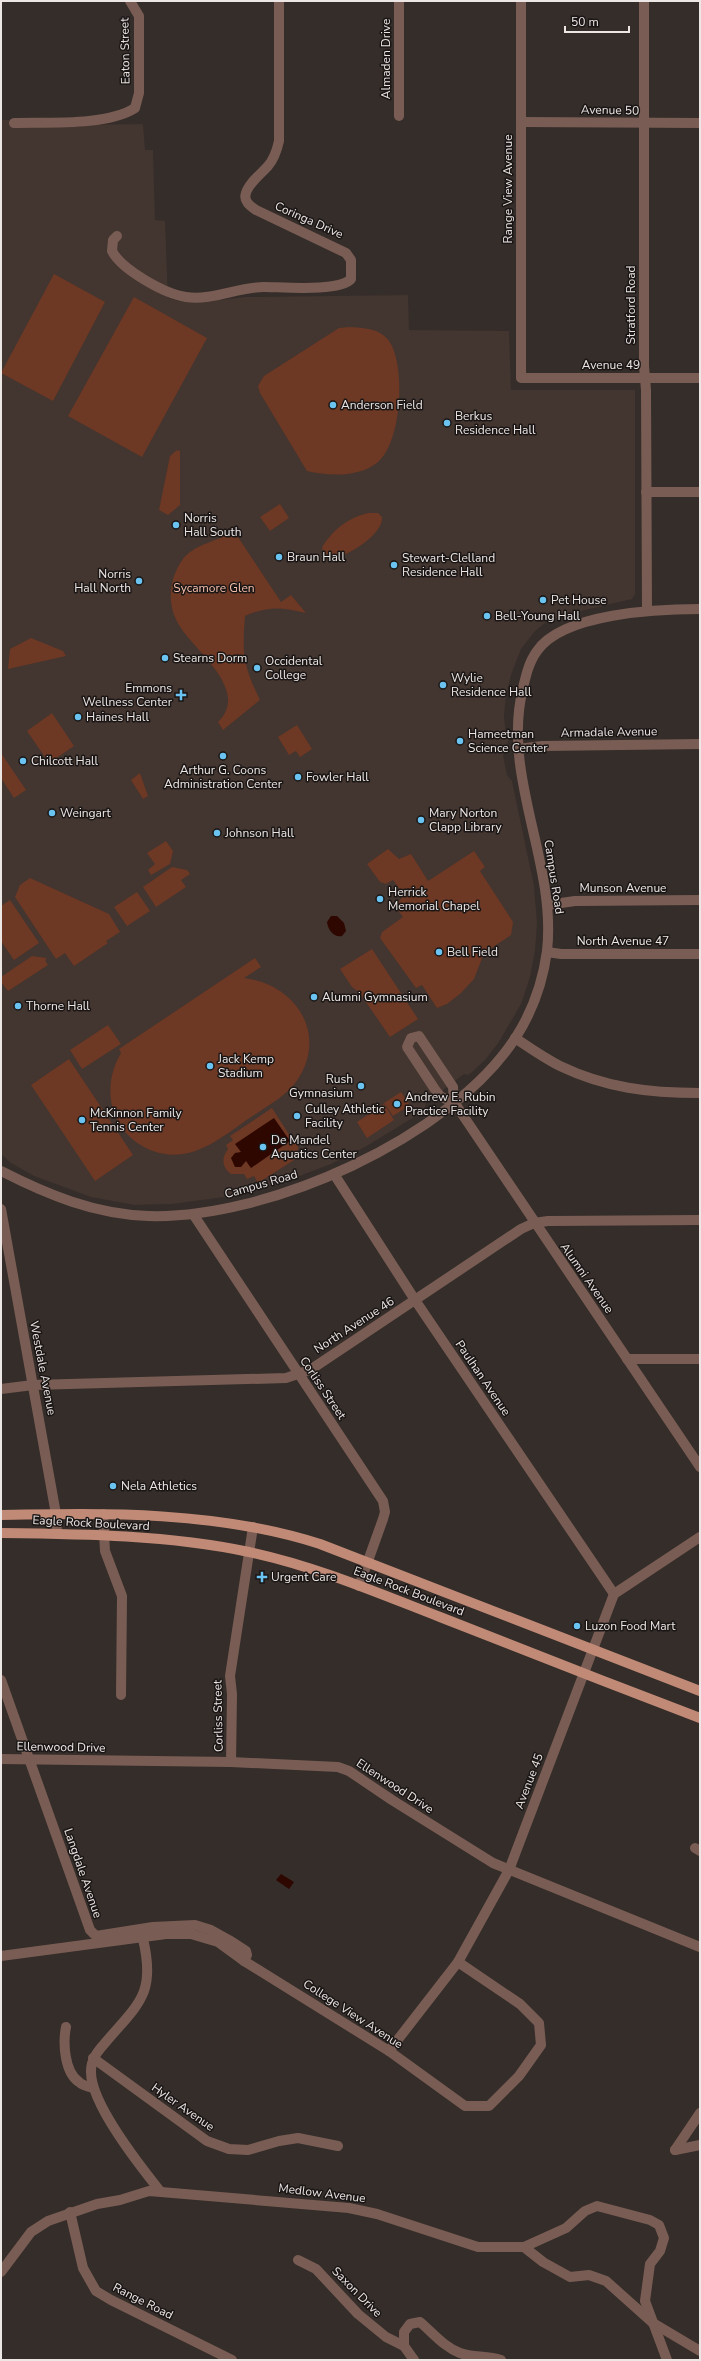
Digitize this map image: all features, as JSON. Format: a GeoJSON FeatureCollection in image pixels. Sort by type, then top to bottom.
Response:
{"type":"FeatureCollection","features":[{"type":"Feature","properties":{"kind":"main road","name":"Eagle Rock Boulevard"},"geometry":{"type":"LineString","coordinates":[[1,1515],[103,1514],[166,1516],[254,1527],[316,1543],[700,1691]]}},
{"type":"Feature","properties":{"kind":"main road","name":"Eagle Rock Boulevard"},"geometry":{"type":"LineString","coordinates":[[1,1533],[57,1533],[182,1542],[249,1552],[320,1572],[359,1586],[700,1718]]}},
{"type":"Feature","properties":{"kind":"street","name":"Eaton Street"},"geometry":{"type":"LineString","coordinates":[[14,123],[99,119],[131,111],[138,103],[139,16],[130,1]]}},
{"type":"Feature","properties":{"kind":"street","name":"Coringa Drive"},"geometry":{"type":"LineString","coordinates":[[117,236],[112,240],[112,251],[121,263],[151,283],[185,297],[201,298],[254,288],[300,288],[340,285],[347,283],[351,279],[351,264],[346,252],[256,210],[249,205],[246,199],[246,190],[269,164],[277,151],[279,141],[279,1]]}},
{"type":"Feature","properties":{"kind":"street","name":"Almaden Drive"},"geometry":{"type":"LineString","coordinates":[[399,1],[400,116]]}},
{"type":"Feature","properties":{"kind":"street","name":"Range View Avenue"},"geometry":{"type":"LineString","coordinates":[[521,1],[521,378]]}},
{"type":"Feature","properties":{"kind":"street","name":"Stratford Road"},"geometry":{"type":"LineString","coordinates":[[644,1],[647,610]]}},
{"type":"Feature","properties":{"kind":"street","name":"Avenue 50"},"geometry":{"type":"LineString","coordinates":[[521,122],[700,123]]}},
{"type":"Feature","properties":{"kind":"street","name":"Avenue 49"},"geometry":{"type":"LineString","coordinates":[[521,378],[700,378]]}},
{"type":"Feature","properties":{"kind":"street"},"geometry":{"type":"LineString","coordinates":[[646,492],[700,492]]}},
{"type":"Feature","properties":{"kind":"street","name":"Campus Road"},"geometry":{"type":"LineString","coordinates":[[1,1171],[56,1198],[102,1211],[148,1216],[193,1214],[281,1194],[334,1174],[390,1146],[454,1102],[490,1069],[515,1038],[535,999],[546,952],[547,905],[518,748],[521,697],[528,667],[538,650],[547,639],[571,627],[647,610],[700,609]]}},
{"type":"Feature","properties":{"kind":"street","name":"Armadale Avenue"},"geometry":{"type":"LineString","coordinates":[[518,748],[542,746],[700,744]]}},
{"type":"Feature","properties":{"kind":"street","name":"Munson Avenue"},"geometry":{"type":"LineString","coordinates":[[547,905],[575,901],[700,900]]}},
{"type":"Feature","properties":{"kind":"street","name":"North Avenue 47"},"geometry":{"type":"LineString","coordinates":[[546,952],[561,954],[700,954]]}},
{"type":"Feature","properties":{"kind":"street","name":"Alumni Avenue"},"geometry":{"type":"LineString","coordinates":[[454,1102],[441,1097],[436,1091],[407,1047],[411,1038],[419,1036],[453,1087],[454,1102],[534,1223],[628,1359],[700,1467]]}},
{"type":"Feature","properties":{"kind":"street"},"geometry":{"type":"LineString","coordinates":[[515,1038],[558,1065],[586,1077],[631,1090],[700,1093]]}},
{"type":"Feature","properties":{"kind":"street","name":"Paulhan Avenue"},"geometry":{"type":"LineString","coordinates":[[334,1174],[416,1300],[614,1594]]}},
{"type":"Feature","properties":{"kind":"street","name":"Westdale Avenue"},"geometry":{"type":"LineString","coordinates":[[1,1209],[4,1252],[33,1385],[56,1514],[57,1533]]}},
{"type":"Feature","properties":{"kind":"street","name":"Corliss Street"},"geometry":{"type":"LineString","coordinates":[[193,1214],[383,1501],[385,1512],[359,1586]]}},
{"type":"Feature","properties":{"kind":"street","name":"North Avenue 46"},"geometry":{"type":"LineString","coordinates":[[1,1389],[33,1385],[286,1378],[310,1370],[521,1229],[534,1223],[548,1220],[700,1220]]}},
{"type":"Feature","properties":{"kind":"street"},"geometry":{"type":"LineString","coordinates":[[628,1359],[700,1359]]}},
{"type":"Feature","properties":{"kind":"street"},"geometry":{"type":"LineString","coordinates":[[103,1514],[105,1551],[122,1596],[121,1695]]}},
{"type":"Feature","properties":{"kind":"street","name":"Corliss Street"},"geometry":{"type":"LineString","coordinates":[[231,1762],[232,1694],[230,1676],[254,1527]]}},
{"type":"Feature","properties":{"kind":"street"},"geometry":{"type":"LineString","coordinates":[[614,1594],[700,1537]]}},
{"type":"Feature","properties":{"kind":"street","name":"Avenue 45"},"geometry":{"type":"LineString","coordinates":[[389,2051],[458,1962],[509,1870],[614,1594]]}},
{"type":"Feature","properties":{"kind":"street","name":"Langdale Avenue"},"geometry":{"type":"LineString","coordinates":[[1,1680],[90,1930],[96,1936],[153,1928],[195,1926],[211,1930],[241,1947],[247,1955],[244,1961]]}},
{"type":"Feature","properties":{"kind":"street","name":"Ellenwood Drive"},"geometry":{"type":"LineString","coordinates":[[1,1759],[231,1762],[338,1767],[349,1771],[392,1800],[493,1863],[700,1947]]}},
{"type":"Feature","properties":{"kind":"street","name":"College View Avenue"},"geometry":{"type":"LineString","coordinates":[[1,1956],[143,1939],[166,1934],[192,1934],[218,1942],[244,1961],[389,2051],[465,2106],[489,2106],[520,2076],[540,2044],[539,2023],[520,2004],[458,1962]]}},
{"type":"Feature","properties":{"kind":"street"},"geometry":{"type":"LineString","coordinates":[[143,1939],[148,1979],[145,1993],[93,2058],[91,2072],[93,2088],[128,2150],[160,2191]]}},
{"type":"Feature","properties":{"kind":"street"},"geometry":{"type":"LineString","coordinates":[[66,2027],[64,2038],[71,2074],[78,2082],[93,2088]]}},
{"type":"Feature","properties":{"kind":"street","name":"Hyler Avenue"},"geometry":{"type":"LineString","coordinates":[[93,2058],[207,2141],[229,2149],[248,2150],[279,2141],[298,2138],[338,2146]]}},
{"type":"Feature","properties":{"kind":"street"},"geometry":{"type":"LineString","coordinates":[[700,2113],[675,2150],[700,2145]]}},
{"type":"Feature","properties":{"kind":"street","name":"Medlow Avenue"},"geometry":{"type":"LineString","coordinates":[[1,2272],[31,2232],[48,2221],[70,2212],[149,2191],[349,2208],[377,2214],[478,2248],[524,2247]]}},
{"type":"Feature","properties":{"kind":"street"},"geometry":{"type":"LineString","coordinates":[[667,2360],[653,2323],[645,2301],[650,2264],[660,2252],[664,2238],[659,2225],[650,2220],[597,2206],[585,2211],[566,2228],[524,2247],[543,2262],[570,2278],[589,2275],[606,2281],[653,2323],[700,2351]]}},
{"type":"Feature","properties":{"kind":"street","name":"Range Road"},"geometry":{"type":"LineString","coordinates":[[70,2212],[83,2268],[96,2291],[232,2360]]}},
{"type":"Feature","properties":{"kind":"street","name":"Saxon Drive"},"geometry":{"type":"LineString","coordinates":[[298,2260],[316,2269],[358,2314],[386,2337],[404,2346],[414,2360]]}},
{"type":"Feature","properties":{"kind":"street"},"geometry":{"type":"LineString","coordinates":[[404,2346],[404,2332],[410,2324],[420,2322],[450,2348],[470,2356],[485,2355],[501,2360]]}},
{"type":"Feature","properties":{"kind":"shaded area","name":"Occidental College"},"geometry":{"type":"Polygon","coordinates":[[[1,120],[9,120],[10,126],[143,124],[145,150],[153,150],[155,220],[165,221],[168,298],[180,301],[201,302],[246,297],[408,295],[409,330],[509,331],[511,390],[635,390],[635,594],[632,599],[564,615],[545,623],[535,631],[521,649],[511,675],[506,695],[504,716],[506,736],[509,739],[503,755],[507,775],[512,781],[534,886],[537,923],[535,951],[530,977],[521,1004],[499,1042],[485,1060],[471,1073],[468,1075],[464,1074],[426,1103],[424,1111],[365,1147],[331,1164],[289,1180],[232,1196],[172,1204],[134,1205],[91,1197],[34,1176],[11,1163],[1,1154],[1,120]]]}},
{"type":"Feature","properties":{"kind":"shaded area"},"geometry":{"type":"Polygon","coordinates":[[[331,916],[337,916],[344,923],[346,931],[342,936],[334,935],[330,930],[327,922],[331,916]]]}},
{"type":"Feature","properties":{"kind":"shaded area"},"geometry":{"type":"Polygon","coordinates":[[[274,1118],[290,1141],[251,1168],[246,1161],[241,1167],[235,1167],[231,1158],[235,1153],[241,1152],[235,1144],[274,1118]]]}},
{"type":"Feature","properties":{"kind":"shaded area"},"geometry":{"type":"Polygon","coordinates":[[[281,1874],[294,1882],[289,1889],[276,1880],[281,1874]]]}},
{"type":"Feature","properties":{"kind":"green space"},"geometry":{"type":"Polygon","coordinates":[[[54,274],[105,302],[53,401],[1,373],[54,274]]]}},
{"type":"Feature","properties":{"kind":"green space"},"geometry":{"type":"Polygon","coordinates":[[[134,297],[207,338],[142,457],[68,416],[134,297]]]}},
{"type":"Feature","properties":{"kind":"green space","name":"Anderson Field"},"geometry":{"type":"Polygon","coordinates":[[[349,327],[376,331],[381,333],[389,341],[398,367],[399,403],[397,421],[386,452],[378,462],[370,467],[353,473],[334,475],[307,471],[260,393],[258,386],[264,376],[339,328],[349,327]]]}},
{"type":"Feature","properties":{"kind":"green space"},"geometry":{"type":"Polygon","coordinates":[[[177,450],[180,451],[180,505],[168,515],[159,510],[170,456],[177,450]]]}},
{"type":"Feature","properties":{"kind":"green space"},"geometry":{"type":"Polygon","coordinates":[[[280,504],[289,518],[270,531],[260,517],[280,504]]]}},
{"type":"Feature","properties":{"kind":"green space"},"geometry":{"type":"Polygon","coordinates":[[[368,513],[378,513],[382,517],[381,524],[376,532],[360,546],[350,552],[340,556],[324,558],[322,547],[331,535],[347,521],[368,513]]]}},
{"type":"Feature","properties":{"kind":"green space","name":"Sycamore Glen"},"geometry":{"type":"Polygon","coordinates":[[[234,531],[281,602],[291,595],[306,613],[275,608],[261,610],[245,616],[245,659],[250,677],[260,700],[223,730],[218,722],[226,710],[228,697],[224,684],[207,659],[179,625],[172,608],[171,591],[178,566],[188,554],[200,546],[234,531]]]}},
{"type":"Feature","properties":{"kind":"green space"},"geometry":{"type":"Polygon","coordinates":[[[31,638],[63,651],[66,656],[8,669],[10,649],[31,638]]]}},
{"type":"Feature","properties":{"kind":"green space"},"geometry":{"type":"Polygon","coordinates":[[[52,713],[74,746],[49,763],[27,731],[52,713]]]}},
{"type":"Feature","properties":{"kind":"green space"},"geometry":{"type":"Polygon","coordinates":[[[297,725],[312,749],[300,757],[296,751],[289,755],[278,737],[297,725]]]}},
{"type":"Feature","properties":{"kind":"green space"},"geometry":{"type":"Polygon","coordinates":[[[1,753],[26,790],[14,798],[1,778],[1,753]]]}},
{"type":"Feature","properties":{"kind":"green space"},"geometry":{"type":"Polygon","coordinates":[[[140,773],[148,796],[143,799],[131,780],[140,773]]]}},
{"type":"Feature","properties":{"kind":"green space"},"geometry":{"type":"Polygon","coordinates":[[[166,841],[173,851],[170,864],[151,875],[148,870],[155,864],[147,853],[166,841]]]}},
{"type":"Feature","properties":{"kind":"green space"},"geometry":{"type":"Polygon","coordinates":[[[388,849],[399,859],[411,854],[428,881],[474,851],[485,867],[480,871],[513,922],[511,935],[484,953],[474,979],[461,993],[447,1004],[437,1008],[422,985],[416,988],[380,938],[382,932],[403,917],[397,909],[397,904],[404,895],[393,880],[386,884],[380,882],[367,864],[388,849]]]}},
{"type":"Feature","properties":{"kind":"green space"},"geometry":{"type":"Polygon","coordinates":[[[172,867],[187,870],[190,874],[181,880],[186,887],[156,907],[143,887],[172,867]]]}},
{"type":"Feature","properties":{"kind":"green space"},"geometry":{"type":"Polygon","coordinates":[[[30,878],[109,914],[120,932],[106,941],[108,943],[74,966],[65,953],[56,959],[15,897],[20,885],[30,878]]]}},
{"type":"Feature","properties":{"kind":"green space"},"geometry":{"type":"Polygon","coordinates":[[[137,892],[150,911],[127,926],[114,907],[137,892]]]}},
{"type":"Feature","properties":{"kind":"green space"},"geometry":{"type":"Polygon","coordinates":[[[10,900],[39,943],[14,960],[1,941],[1,906],[10,900]]]}},
{"type":"Feature","properties":{"kind":"green space"},"geometry":{"type":"Polygon","coordinates":[[[372,949],[418,1019],[390,1037],[359,992],[352,987],[340,969],[372,949]]]}},
{"type":"Feature","properties":{"kind":"green space"},"geometry":{"type":"Polygon","coordinates":[[[32,956],[47,958],[45,960],[48,965],[8,991],[1,982],[1,977],[32,956]]]}},
{"type":"Feature","properties":{"kind":"green space","name":"Jack Kemp Stadium"},"geometry":{"type":"Polygon","coordinates":[[[255,958],[261,967],[244,978],[262,982],[278,990],[291,1000],[301,1014],[308,1028],[309,1045],[306,1062],[298,1079],[288,1091],[276,1100],[229,1133],[205,1147],[193,1152],[167,1154],[143,1147],[134,1141],[123,1129],[115,1116],[112,1107],[110,1089],[111,1079],[113,1070],[121,1053],[119,1049],[255,958]]]}},
{"type":"Feature","properties":{"kind":"green space"},"geometry":{"type":"Polygon","coordinates":[[[108,1025],[121,1044],[82,1069],[70,1050],[108,1025]]]}},
{"type":"Feature","properties":{"kind":"green space","name":"McKinnon Family Tennis Center"},"geometry":{"type":"Polygon","coordinates":[[[69,1059],[133,1155],[95,1181],[31,1085],[69,1059]]]}},
{"type":"Feature","properties":{"kind":"green space","name":"Andrew E. Rubin Practice Facility"},"geometry":{"type":"Polygon","coordinates":[[[401,1092],[410,1105],[393,1116],[384,1103],[401,1092]]]}},
{"type":"Feature","properties":{"kind":"green space"},"geometry":{"type":"Polygon","coordinates":[[[384,1104],[394,1120],[367,1138],[357,1122],[384,1104]]]}},
{"type":"Feature","properties":{"kind":"green space","name":"De Mandel Aquatics Center"},"geometry":{"type":"Polygon","coordinates":[[[272,1108],[292,1139],[298,1145],[298,1153],[293,1155],[294,1160],[258,1183],[254,1176],[247,1179],[244,1174],[231,1174],[224,1165],[224,1156],[228,1149],[226,1145],[233,1140],[230,1136],[272,1108]]]}},
{"type":"Feature","properties":{"kind":"place","name":"Anderson Field"},"geometry":{"type":"Point","coordinates":[333,405]}},
{"type":"Feature","properties":{"kind":"place","name":"Berkus Residence Hall"},"geometry":{"type":"Point","coordinates":[447,423]}},
{"type":"Feature","properties":{"kind":"place","name":"Norris Hall South"},"geometry":{"type":"Point","coordinates":[176,525]}},
{"type":"Feature","properties":{"kind":"place","name":"Braun Hall"},"geometry":{"type":"Point","coordinates":[279,557]}},
{"type":"Feature","properties":{"kind":"place","name":"Stewart-Clelland Residence Hall"},"geometry":{"type":"Point","coordinates":[394,565]}},
{"type":"Feature","properties":{"kind":"place","name":"Norris Hall North"},"geometry":{"type":"Point","coordinates":[139,581]}},
{"type":"Feature","properties":{"kind":"place","name":"Pet House"},"geometry":{"type":"Point","coordinates":[543,600]}},
{"type":"Feature","properties":{"kind":"place","name":"Bell-Young Hall"},"geometry":{"type":"Point","coordinates":[487,616]}},
{"type":"Feature","properties":{"kind":"place","name":"Stearns Dorm"},"geometry":{"type":"Point","coordinates":[165,658]}},
{"type":"Feature","properties":{"kind":"place","name":"Occidental College"},"geometry":{"type":"Point","coordinates":[257,668]}},
{"type":"Feature","properties":{"kind":"place","name":"Wylie Residence Hall"},"geometry":{"type":"Point","coordinates":[443,685]}},
{"type":"Feature","properties":{"kind":"place","name":"Emmons Wellness Center"},"geometry":{"type":"Point","coordinates":[181,695]}},
{"type":"Feature","properties":{"kind":"place","name":"Haines Hall"},"geometry":{"type":"Point","coordinates":[78,717]}},
{"type":"Feature","properties":{"kind":"place","name":"Hameetman Science Center"},"geometry":{"type":"Point","coordinates":[460,741]}},
{"type":"Feature","properties":{"kind":"place","name":"Arthur G. Coons Administration Center"},"geometry":{"type":"Point","coordinates":[223,756]}},
{"type":"Feature","properties":{"kind":"place","name":"Chilcott Hall"},"geometry":{"type":"Point","coordinates":[23,761]}},
{"type":"Feature","properties":{"kind":"place","name":"Fowler Hall"},"geometry":{"type":"Point","coordinates":[298,777]}},
{"type":"Feature","properties":{"kind":"place","name":"Weingart"},"geometry":{"type":"Point","coordinates":[52,813]}},
{"type":"Feature","properties":{"kind":"place","name":"Mary Norton Clapp Library"},"geometry":{"type":"Point","coordinates":[421,820]}},
{"type":"Feature","properties":{"kind":"place","name":"Johnson Hall"},"geometry":{"type":"Point","coordinates":[217,833]}},
{"type":"Feature","properties":{"kind":"place","name":"Herrick Memorial Chapel"},"geometry":{"type":"Point","coordinates":[380,899]}},
{"type":"Feature","properties":{"kind":"place","name":"Bell Field"},"geometry":{"type":"Point","coordinates":[439,952]}},
{"type":"Feature","properties":{"kind":"place","name":"Alumni Gymnasium"},"geometry":{"type":"Point","coordinates":[314,997]}},
{"type":"Feature","properties":{"kind":"place","name":"Thorne Hall"},"geometry":{"type":"Point","coordinates":[18,1006]}},
{"type":"Feature","properties":{"kind":"place","name":"Jack Kemp Stadium"},"geometry":{"type":"Point","coordinates":[210,1066]}},
{"type":"Feature","properties":{"kind":"place","name":"Rush Gymnasium"},"geometry":{"type":"Point","coordinates":[361,1086]}},
{"type":"Feature","properties":{"kind":"place","name":"Andrew E. Rubin Practice Facility"},"geometry":{"type":"Point","coordinates":[397,1104]}},
{"type":"Feature","properties":{"kind":"place","name":"Culley Athletic Facility"},"geometry":{"type":"Point","coordinates":[297,1116]}},
{"type":"Feature","properties":{"kind":"place","name":"McKinnon Family Tennis Center"},"geometry":{"type":"Point","coordinates":[82,1120]}},
{"type":"Feature","properties":{"kind":"place","name":"De Mandel Aquatics Center"},"geometry":{"type":"Point","coordinates":[263,1147]}},
{"type":"Feature","properties":{"kind":"place","name":"Nela Athletics"},"geometry":{"type":"Point","coordinates":[113,1486]}},
{"type":"Feature","properties":{"kind":"place","name":"Urgent Care"},"geometry":{"type":"Point","coordinates":[262,1577]}},
{"type":"Feature","properties":{"kind":"place","name":"Luzon Food Mart"},"geometry":{"type":"Point","coordinates":[577,1626]}}]}
